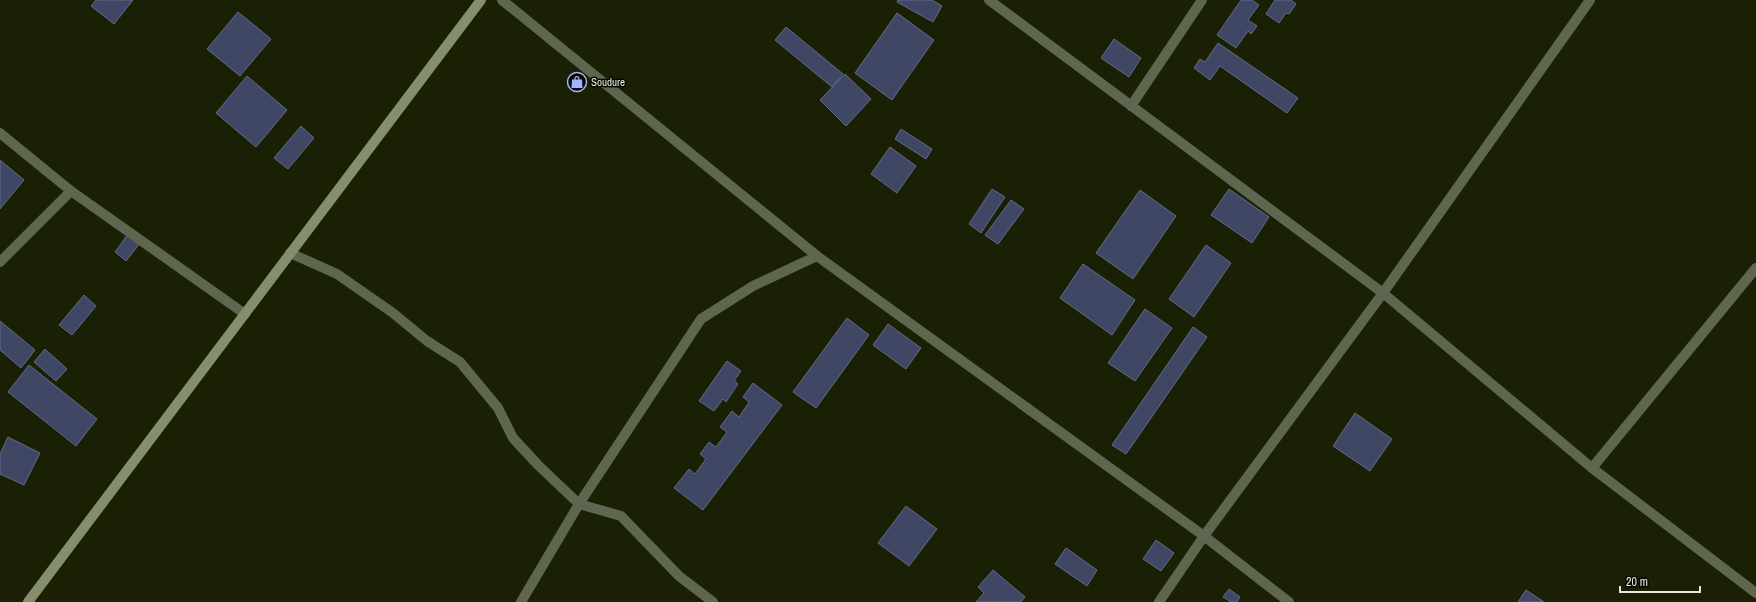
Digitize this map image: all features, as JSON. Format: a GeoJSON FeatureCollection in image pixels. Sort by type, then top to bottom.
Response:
{"type":"FeatureCollection","features":[{"type":"Feature","properties":{"kind":"street"},"geometry":{"type":"LineString","coordinates":[[28,602],[481,0]]}},
{"type":"Feature","properties":{"kind":"street"},"geometry":{"type":"LineString","coordinates":[[502,0],[817,256],[1204,536],[1289,602]]}},
{"type":"Feature","properties":{"kind":"street"},"geometry":{"type":"LineString","coordinates":[[989,0],[1383,293],[1592,468],[1756,593]]}},
{"type":"Feature","properties":{"kind":"street"},"geometry":{"type":"LineString","coordinates":[[1131,106],[1202,0]]}},
{"type":"Feature","properties":{"kind":"street"},"geometry":{"type":"LineString","coordinates":[[1158,602],[1204,536],[1383,293],[1590,0]]}},
{"type":"Feature","properties":{"kind":"street"},"geometry":{"type":"LineString","coordinates":[[0,133],[71,191],[245,314]]}},
{"type":"Feature","properties":{"kind":"street"},"geometry":{"type":"LineString","coordinates":[[0,262],[71,191]]}},
{"type":"Feature","properties":{"kind":"street"},"geometry":{"type":"LineString","coordinates":[[290,253],[336,274],[393,313],[427,341],[460,362],[498,408],[513,438],[538,465],[579,504],[621,516],[679,576],[713,602]]}},
{"type":"Feature","properties":{"kind":"street"},"geometry":{"type":"LineString","coordinates":[[521,602],[579,504],[701,319],[753,286],[817,256]]}},
{"type":"Feature","properties":{"kind":"street"},"geometry":{"type":"LineString","coordinates":[[1592,468],[1756,268]]}},
{"type":"Feature","properties":{"kind":"building"},"geometry":{"type":"Polygon","coordinates":[[[96,0],[133,0],[114,24],[91,6],[96,0]]]}},
{"type":"Feature","properties":{"kind":"building"},"geometry":{"type":"Polygon","coordinates":[[[898,0],[932,0],[942,6],[933,22],[897,2],[898,0]]]}},
{"type":"Feature","properties":{"kind":"building"},"geometry":{"type":"Polygon","coordinates":[[[1241,0],[1252,0],[1259,5],[1248,20],[1257,26],[1251,34],[1248,31],[1236,48],[1217,35],[1241,0]]]}},
{"type":"Feature","properties":{"kind":"building"},"geometry":{"type":"Polygon","coordinates":[[[1275,0],[1291,0],[1296,4],[1289,14],[1286,13],[1279,23],[1266,14],[1275,0]]]}},
{"type":"Feature","properties":{"kind":"building"},"geometry":{"type":"Polygon","coordinates":[[[238,12],[271,39],[240,76],[207,49],[238,12]]]}},
{"type":"Feature","properties":{"kind":"building"},"geometry":{"type":"Polygon","coordinates":[[[897,13],[934,40],[892,100],[855,73],[897,13]]]}},
{"type":"Feature","properties":{"kind":"building"},"geometry":{"type":"Polygon","coordinates":[[[786,27],[843,74],[832,87],[775,40],[786,27]]]}},
{"type":"Feature","properties":{"kind":"building"},"geometry":{"type":"Polygon","coordinates":[[[1114,39],[1141,58],[1129,77],[1101,58],[1114,39]]]}},
{"type":"Feature","properties":{"kind":"building"},"geometry":{"type":"Polygon","coordinates":[[[1218,43],[1298,98],[1287,113],[1220,66],[1210,80],[1194,68],[1200,59],[1205,62],[1218,43]]]}},
{"type":"Feature","properties":{"kind":"building"},"geometry":{"type":"Polygon","coordinates":[[[845,74],[871,99],[846,126],[820,100],[845,74]]]}},
{"type":"Feature","properties":{"kind":"building"},"geometry":{"type":"Polygon","coordinates":[[[247,76],[287,110],[256,147],[216,113],[247,76]]]}},
{"type":"Feature","properties":{"kind":"building"},"geometry":{"type":"Polygon","coordinates":[[[301,126],[314,138],[288,169],[274,158],[301,126]]]}},
{"type":"Feature","properties":{"kind":"building"},"geometry":{"type":"Polygon","coordinates":[[[901,129],[932,149],[926,159],[895,139],[901,129]]]}},
{"type":"Feature","properties":{"kind":"building"},"geometry":{"type":"Polygon","coordinates":[[[890,147],[916,166],[897,193],[871,174],[890,147]]]}},
{"type":"Feature","properties":{"kind":"building"},"geometry":{"type":"Polygon","coordinates":[[[0,160],[24,180],[0,209],[0,160]]]}},
{"type":"Feature","properties":{"kind":"building"},"geometry":{"type":"Polygon","coordinates":[[[992,189],[1005,197],[981,233],[969,224],[992,189]]]}},
{"type":"Feature","properties":{"kind":"building"},"geometry":{"type":"Polygon","coordinates":[[[1229,189],[1269,217],[1252,243],[1211,215],[1229,189]]]}},
{"type":"Feature","properties":{"kind":"building"},"geometry":{"type":"Polygon","coordinates":[[[1140,190],[1176,216],[1133,279],[1096,253],[1140,190]]]}},
{"type":"Feature","properties":{"kind":"building"},"geometry":{"type":"Polygon","coordinates":[[[1011,200],[1024,209],[998,244],[985,235],[1011,200]]]}},
{"type":"Feature","properties":{"kind":"building"},"geometry":{"type":"Polygon","coordinates":[[[128,234],[140,243],[126,261],[115,252],[128,234]]]}},
{"type":"Feature","properties":{"kind":"building"},"geometry":{"type":"Polygon","coordinates":[[[1206,245],[1231,263],[1194,317],[1169,299],[1206,245]]]}},
{"type":"Feature","properties":{"kind":"building"},"geometry":{"type":"Polygon","coordinates":[[[1083,264],[1135,300],[1112,335],[1060,298],[1083,264]]]}},
{"type":"Feature","properties":{"kind":"building"},"geometry":{"type":"Polygon","coordinates":[[[84,295],[96,306],[72,335],[59,325],[84,295]]]}},
{"type":"Feature","properties":{"kind":"building"},"geometry":{"type":"Polygon","coordinates":[[[1145,309],[1172,328],[1135,381],[1108,363],[1145,309]]]}},
{"type":"Feature","properties":{"kind":"building"},"geometry":{"type":"Polygon","coordinates":[[[847,318],[869,335],[816,408],[793,392],[847,318]]]}},
{"type":"Feature","properties":{"kind":"building"},"geometry":{"type":"Polygon","coordinates":[[[0,321],[35,350],[21,368],[0,350],[0,321]]]}},
{"type":"Feature","properties":{"kind":"building"},"geometry":{"type":"Polygon","coordinates":[[[888,324],[921,348],[906,369],[873,345],[888,324]]]}},
{"type":"Feature","properties":{"kind":"building"},"geometry":{"type":"Polygon","coordinates":[[[1193,327],[1207,337],[1126,454],[1112,445],[1193,327]]]}},
{"type":"Feature","properties":{"kind":"building"},"geometry":{"type":"Polygon","coordinates":[[[45,349],[67,369],[56,381],[34,362],[45,349]]]}},
{"type":"Feature","properties":{"kind":"building"},"geometry":{"type":"Polygon","coordinates":[[[727,361],[741,371],[734,381],[738,384],[726,402],[723,399],[714,411],[699,401],[727,361]]]}},
{"type":"Feature","properties":{"kind":"building"},"geometry":{"type":"Polygon","coordinates":[[[29,365],[97,419],[76,446],[8,392],[29,365]]]}},
{"type":"Feature","properties":{"kind":"building"},"geometry":{"type":"Polygon","coordinates":[[[753,383],[782,405],[703,510],[674,488],[689,469],[695,474],[706,459],[700,454],[709,442],[716,447],[727,432],[720,427],[732,411],[739,417],[749,402],[743,397],[753,383]]]}},
{"type":"Feature","properties":{"kind":"building"},"geometry":{"type":"Polygon","coordinates":[[[1355,413],[1392,439],[1370,471],[1333,446],[1355,413]]]}},
{"type":"Feature","properties":{"kind":"building"},"geometry":{"type":"Polygon","coordinates":[[[8,437],[40,453],[24,485],[0,474],[0,454],[8,437]]]}},
{"type":"Feature","properties":{"kind":"building"},"geometry":{"type":"Polygon","coordinates":[[[906,506],[937,529],[909,566],[878,543],[906,506]]]}},
{"type":"Feature","properties":{"kind":"building"},"geometry":{"type":"Polygon","coordinates":[[[1156,540],[1174,553],[1161,571],[1143,559],[1156,540]]]}},
{"type":"Feature","properties":{"kind":"building"},"geometry":{"type":"Polygon","coordinates":[[[1066,548],[1097,570],[1087,586],[1055,564],[1066,548]]]}},
{"type":"Feature","properties":{"kind":"building"},"geometry":{"type":"Polygon","coordinates":[[[993,570],[1025,597],[1021,602],[976,602],[984,593],[978,587],[993,570]]]}},
{"type":"Feature","properties":{"kind":"building"},"geometry":{"type":"Polygon","coordinates":[[[1229,589],[1240,597],[1237,602],[1231,602],[1223,597],[1229,589]]]}},
{"type":"Feature","properties":{"kind":"building"},"geometry":{"type":"Polygon","coordinates":[[[1526,590],[1544,602],[1518,602],[1526,590]]]}},
{"type":"Feature","properties":{"kind":"place","name":"Soudure"},"geometry":{"type":"Point","coordinates":[577,82]}}]}
